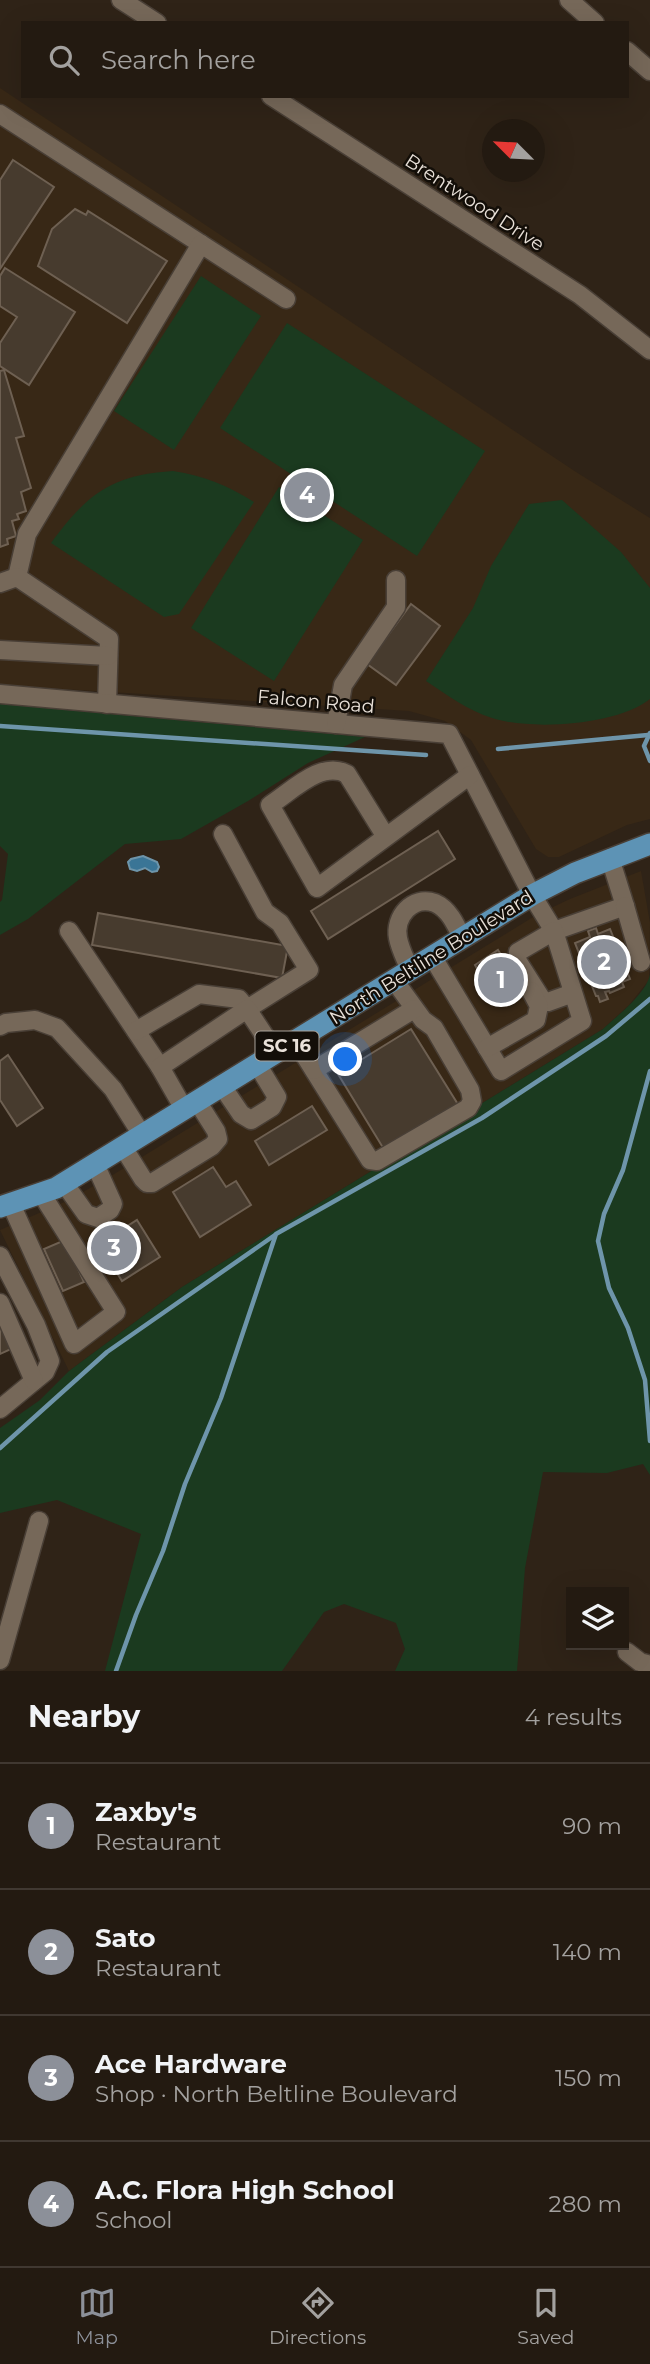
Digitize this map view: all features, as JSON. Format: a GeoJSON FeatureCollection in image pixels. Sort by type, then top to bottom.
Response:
{"type":"FeatureCollection","features":[{"type":"Feature","properties":{"kind":"main road","name":"North Beltline Boulevard"},"geometry":{"type":"LineString","coordinates":[[5,1205],[41,1193],[95,1164],[532,895],[610,858],[650,844]]}},
{"type":"Feature","properties":{"kind":"street"},"geometry":{"type":"LineString","coordinates":[[121,0],[154,21]]}},
{"type":"Feature","properties":{"kind":"street"},"geometry":{"type":"LineString","coordinates":[[569,0],[593,21]]}},
{"type":"Feature","properties":{"kind":"street"},"geometry":{"type":"LineString","coordinates":[[629,53],[650,71]]}},
{"type":"Feature","properties":{"kind":"street","name":"Brentwood Drive"},"geometry":{"type":"LineString","coordinates":[[274,98],[580,295],[650,350]]}},
{"type":"Feature","properties":{"kind":"street"},"geometry":{"type":"LineString","coordinates":[[0,114],[286,299]]}},
{"type":"Feature","properties":{"kind":"street"},"geometry":{"type":"LineString","coordinates":[[107,704],[109,639],[8,580],[27,534],[201,244]]}},
{"type":"Feature","properties":{"kind":"street"},"geometry":{"type":"LineString","coordinates":[[336,724],[343,685],[396,607],[397,580]]}},
{"type":"Feature","properties":{"kind":"street"},"geometry":{"type":"LineString","coordinates":[[0,650],[108,656]]}},
{"type":"Feature","properties":{"kind":"street","name":"Falcon Road"},"geometry":{"type":"LineString","coordinates":[[0,694],[449,734],[532,895],[554,931],[582,1021],[501,1071],[487,1048]]}},
{"type":"Feature","properties":{"kind":"street"},"geometry":{"type":"LineString","coordinates":[[386,837],[347,774],[337,769],[318,773],[271,806],[317,888],[470,775]]}},
{"type":"Feature","properties":{"kind":"street"},"geometry":{"type":"LineString","coordinates":[[160,1067],[309,970],[280,923],[265,912],[223,834]]}},
{"type":"Feature","properties":{"kind":"street"},"geometry":{"type":"LineString","coordinates":[[610,858],[641,962]]}},
{"type":"Feature","properties":{"kind":"street"},"geometry":{"type":"LineString","coordinates":[[295,1041],[370,1160],[377,1161],[468,1108],[471,1101],[470,1090],[434,1028],[414,1009],[402,975],[397,937],[398,919],[406,908],[420,902],[435,903],[454,919],[462,938]]}},
{"type":"Feature","properties":{"kind":"street"},"geometry":{"type":"LineString","coordinates":[[432,956],[487,1048],[536,1020],[539,1013],[535,998],[514,967],[513,960],[518,952],[554,931],[625,906]]}},
{"type":"Feature","properties":{"kind":"street"},"geometry":{"type":"LineString","coordinates":[[69,931],[160,1067],[216,1131],[218,1139],[212,1146],[152,1184],[143,1179],[123,1147]]}},
{"type":"Feature","properties":{"kind":"street"},"geometry":{"type":"LineString","coordinates":[[518,952],[517,960],[543,1001],[548,1002],[573,993]]}},
{"type":"Feature","properties":{"kind":"street"},"geometry":{"type":"LineString","coordinates":[[136,1031],[199,995],[239,999],[247,1009],[267,1058],[277,1097],[272,1107],[251,1120],[241,1114],[222,1086]]}},
{"type":"Feature","properties":{"kind":"street"},"geometry":{"type":"LineString","coordinates":[[314,1070],[414,1009]]}},
{"type":"Feature","properties":{"kind":"street"},"geometry":{"type":"LineString","coordinates":[[0,1026],[35,1020],[57,1028],[113,1089],[142,1135]]}},
{"type":"Feature","properties":{"kind":"street"},"geometry":{"type":"LineString","coordinates":[[64,1182],[86,1214],[98,1218],[110,1210],[113,1204],[95,1164]]}},
{"type":"Feature","properties":{"kind":"street"},"geometry":{"type":"LineString","coordinates":[[5,1205],[74,1345],[116,1312],[41,1193]]}},
{"type":"Feature","properties":{"kind":"street"},"geometry":{"type":"LineString","coordinates":[[0,1256],[36,1325],[50,1361],[45,1372],[2,1401]]}},
{"type":"Feature","properties":{"kind":"street"},"geometry":{"type":"LineString","coordinates":[[0,1303],[34,1381]]}},
{"type":"Feature","properties":{"kind":"street"},"geometry":{"type":"LineString","coordinates":[[0,1660],[39,1521]]}},
{"type":"Feature","properties":{"kind":"street"},"geometry":{"type":"LineString","coordinates":[[627,1652],[640,1662],[650,1665]]}},
{"type":"Feature","properties":{"kind":"shaded area"},"geometry":{"type":"Polygon","coordinates":[[[0,88],[576,472],[650,518],[650,819],[627,825],[559,857],[548,857],[536,849],[471,740],[445,721],[409,711],[0,685],[0,88]]]}},
{"type":"Feature","properties":{"kind":"shaded area"},"geometry":{"type":"Polygon","coordinates":[[[641,871],[650,923],[649,980],[629,1005],[603,1029],[182,1287],[69,1371],[0,1230],[69,1200],[111,1176],[538,914],[641,871]]]}},
{"type":"Feature","properties":{"kind":"green space"},"geometry":{"type":"Polygon","coordinates":[[[201,276],[261,316],[174,450],[114,411],[201,276]]]}},
{"type":"Feature","properties":{"kind":"green space"},"geometry":{"type":"Polygon","coordinates":[[[287,323],[485,451],[417,556],[220,428],[287,323]]]}},
{"type":"Feature","properties":{"kind":"green space"},"geometry":{"type":"Polygon","coordinates":[[[173,471],[215,482],[254,502],[179,614],[164,617],[51,543],[77,512],[102,490],[133,477],[173,471]]]}},
{"type":"Feature","properties":{"kind":"green space"},"geometry":{"type":"Polygon","coordinates":[[[279,487],[363,540],[274,681],[191,628],[279,487]]]}},
{"type":"Feature","properties":{"kind":"green space"},"geometry":{"type":"Polygon","coordinates":[[[562,500],[621,552],[650,588],[650,699],[617,715],[574,723],[529,724],[483,715],[426,681],[473,608],[491,566],[529,504],[562,500]]]}},
{"type":"Feature","properties":{"kind":"green space"},"geometry":{"type":"Polygon","coordinates":[[[0,704],[365,737],[308,763],[181,839],[125,844],[28,919],[0,935],[0,902],[8,854],[0,846],[0,704]]]}},
{"type":"Feature","properties":{"kind":"green space"},"geometry":{"type":"Polygon","coordinates":[[[650,974],[650,1475],[643,1464],[607,1473],[543,1472],[525,1568],[517,1671],[395,1671],[405,1649],[396,1623],[344,1604],[324,1612],[282,1671],[105,1671],[141,1534],[57,1500],[0,1513],[0,1428],[40,1400],[69,1371],[182,1287],[603,1029],[638,996],[650,974]]]}},
{"type":"Feature","properties":{"kind":"water"},"geometry":{"type":"Polygon","coordinates":[[[143,856],[157,862],[157,871],[152,872],[145,868],[137,871],[130,869],[128,862],[131,859],[143,856]]]}},
{"type":"Feature","properties":{"kind":"building"},"geometry":{"type":"Polygon","coordinates":[[[13,160],[54,187],[0,269],[0,180],[13,160]]]}},
{"type":"Feature","properties":{"kind":"building"},"geometry":{"type":"Polygon","coordinates":[[[75,209],[86,215],[88,211],[167,261],[127,323],[38,266],[52,229],[75,209]]]}},
{"type":"Feature","properties":{"kind":"building"},"geometry":{"type":"Polygon","coordinates":[[[5,268],[75,312],[29,385],[0,366],[0,343],[17,317],[0,306],[0,276],[5,268]]]}},
{"type":"Feature","properties":{"kind":"building"},"geometry":{"type":"Polygon","coordinates":[[[4,370],[24,436],[16,438],[31,488],[21,492],[26,511],[17,514],[19,519],[12,521],[16,536],[7,539],[8,544],[0,547],[0,371],[4,370]]]}},
{"type":"Feature","properties":{"kind":"building"},"geometry":{"type":"Polygon","coordinates":[[[411,604],[440,626],[396,685],[367,664],[411,604]]]}},
{"type":"Feature","properties":{"kind":"building"},"geometry":{"type":"Polygon","coordinates":[[[438,831],[455,859],[328,939],[311,911],[438,831]]]}},
{"type":"Feature","properties":{"kind":"building"},"geometry":{"type":"Polygon","coordinates":[[[98,913],[288,946],[282,978],[92,945],[98,913]]]}},
{"type":"Feature","properties":{"kind":"building"},"geometry":{"type":"Polygon","coordinates":[[[596,928],[598,934],[610,929],[630,979],[622,982],[624,987],[610,993],[605,992],[608,999],[600,1002],[575,943],[590,937],[588,931],[596,928]]]}},
{"type":"Feature","properties":{"kind":"building"},"geometry":{"type":"Polygon","coordinates":[[[498,950],[523,988],[520,990],[524,995],[507,1006],[504,1002],[500,1005],[496,1002],[475,965],[498,950]]]}},
{"type":"Feature","properties":{"kind":"building"},"geometry":{"type":"Polygon","coordinates":[[[411,1029],[459,1106],[385,1151],[338,1074],[411,1029]]]}},
{"type":"Feature","properties":{"kind":"building"},"geometry":{"type":"Polygon","coordinates":[[[8,1055],[43,1108],[17,1126],[0,1100],[0,1061],[8,1055]]]}},
{"type":"Feature","properties":{"kind":"building"},"geometry":{"type":"Polygon","coordinates":[[[312,1106],[327,1130],[269,1165],[255,1141],[312,1106]]]}},
{"type":"Feature","properties":{"kind":"building"},"geometry":{"type":"Polygon","coordinates":[[[213,1167],[226,1187],[236,1181],[251,1205],[200,1237],[173,1192],[213,1167]]]}},
{"type":"Feature","properties":{"kind":"building"},"geometry":{"type":"Polygon","coordinates":[[[137,1220],[160,1257],[122,1281],[99,1244],[137,1220]]]}},
{"type":"Feature","properties":{"kind":"building"},"geometry":{"type":"Polygon","coordinates":[[[65,1240],[84,1282],[63,1291],[44,1249],[65,1240]]]}},
{"type":"Feature","properties":{"kind":"building"},"geometry":{"type":"Polygon","coordinates":[[[0,1326],[11,1349],[0,1354],[0,1326]]]}},
{"type":"Feature","properties":{"kind":"waterway"},"geometry":{"type":"LineString","coordinates":[[0,726],[426,755]]}},
{"type":"Feature","properties":{"kind":"waterway"},"geometry":{"type":"LineString","coordinates":[[650,733],[644,746],[650,761]]}},
{"type":"Feature","properties":{"kind":"waterway"},"geometry":{"type":"LineString","coordinates":[[498,749],[648,735]]}},
{"type":"Feature","properties":{"kind":"waterway"},"geometry":{"type":"LineString","coordinates":[[116,1671],[163,1551],[185,1484],[221,1398],[276,1234],[482,1118],[606,1036],[650,999]]}},
{"type":"Feature","properties":{"kind":"waterway"},"geometry":{"type":"LineString","coordinates":[[650,1071],[623,1170],[604,1214],[598,1241],[609,1288],[628,1328],[645,1380],[650,1441]]}},
{"type":"Feature","properties":{"kind":"waterway"},"geometry":{"type":"LineString","coordinates":[[0,1448],[107,1352],[275,1235]]}},
{"type":"Feature","properties":{"kind":"place","name":"A.C. Flora High School"},"geometry":{"type":"Point","coordinates":[307,495]}},
{"type":"Feature","properties":{"kind":"place","name":"Sato"},"geometry":{"type":"Point","coordinates":[604,962]}},
{"type":"Feature","properties":{"kind":"place","name":"Zaxby's"},"geometry":{"type":"Point","coordinates":[501,980]}},
{"type":"Feature","properties":{"kind":"place","name":"Ace Hardware"},"geometry":{"type":"Point","coordinates":[114,1248]}}]}
